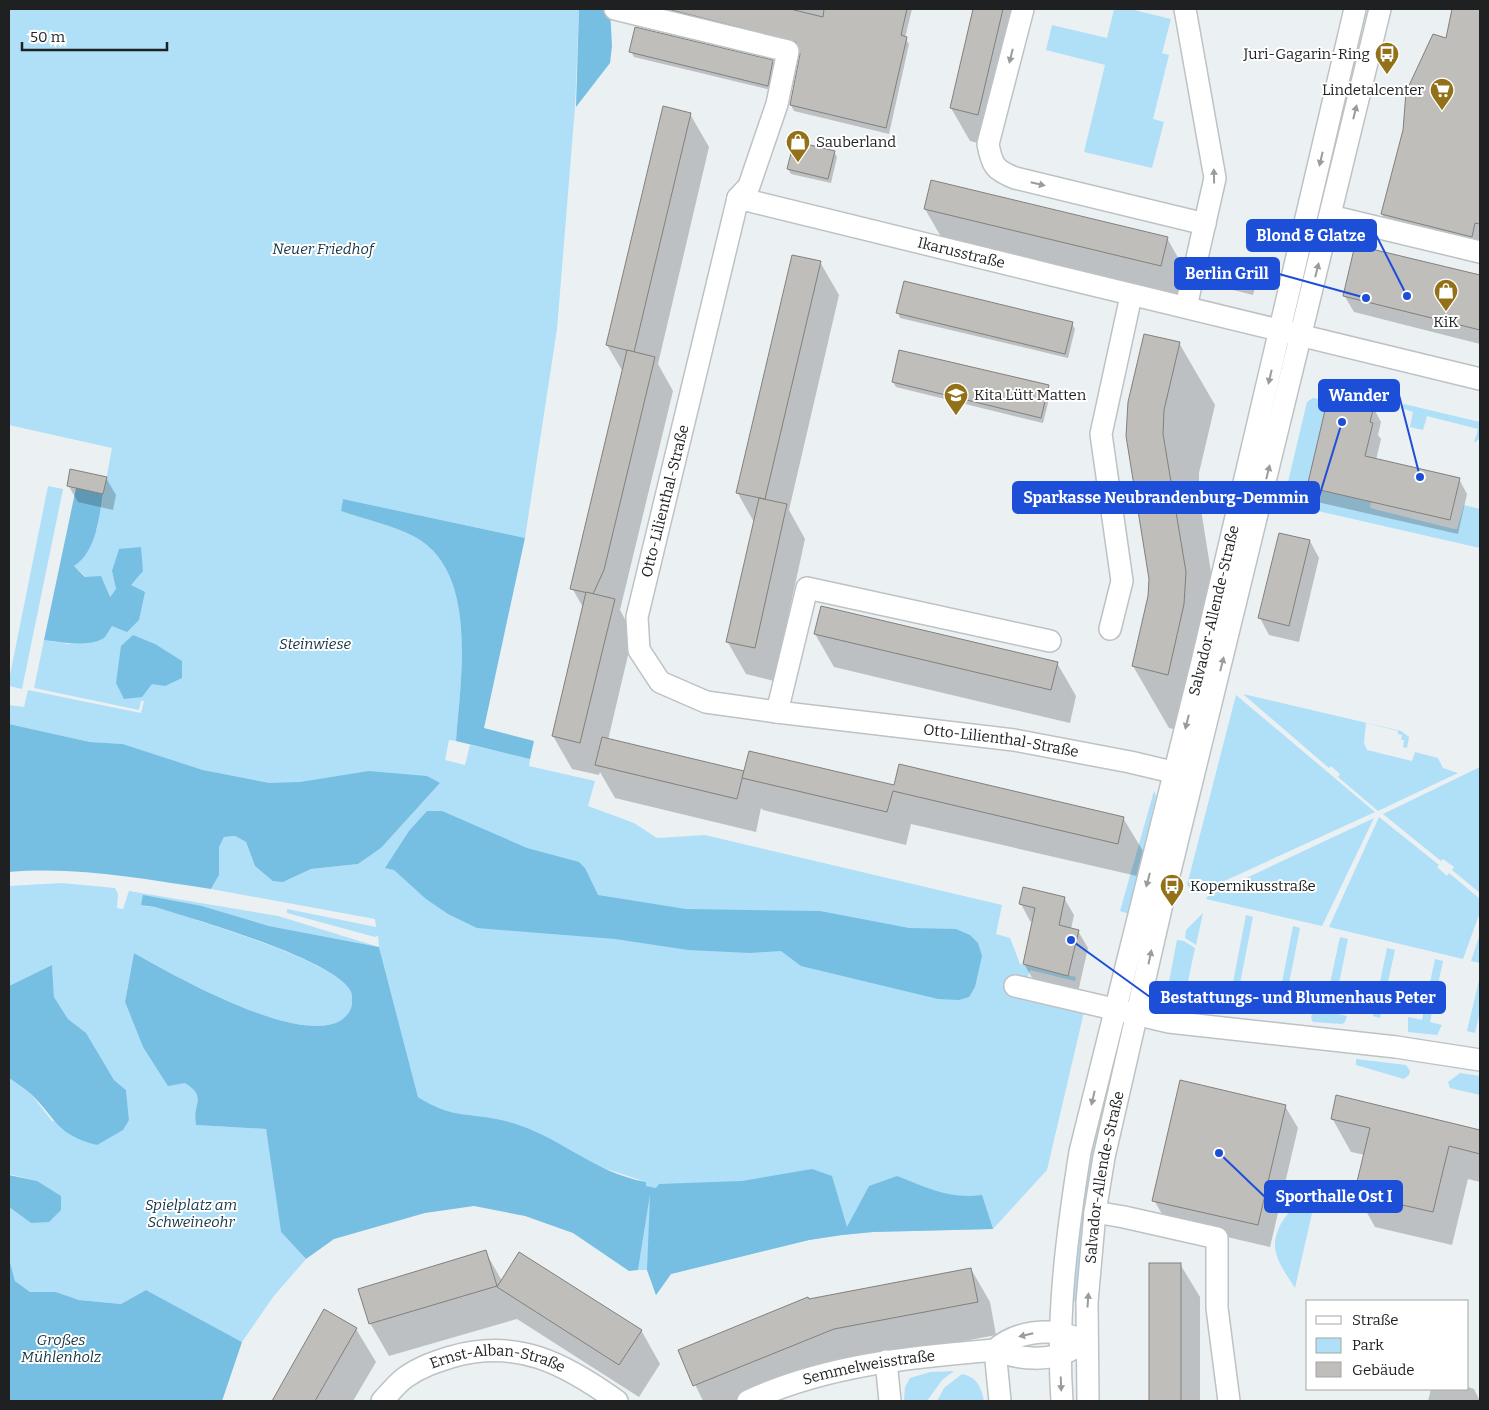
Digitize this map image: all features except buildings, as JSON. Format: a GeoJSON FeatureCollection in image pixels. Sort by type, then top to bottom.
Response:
{"type":"FeatureCollection","features":[{"type":"Feature","properties":{"kind":"street"},"geometry":{"type":"LineString","coordinates":[[615,9],[788,51],[777,104],[749,186],[738,198]]}},
{"type":"Feature","properties":{"kind":"street"},"geometry":{"type":"LineString","coordinates":[[1023,9],[988,144],[991,160],[999,171],[1015,178],[1205,224]]}},
{"type":"Feature","properties":{"kind":"street"},"geometry":{"type":"LineString","coordinates":[[1185,9],[1216,178],[1186,307]]}},
{"type":"Feature","properties":{"kind":"street"},"geometry":{"type":"LineString","coordinates":[[1355,9],[1280,330],[1480,379]]}},
{"type":"Feature","properties":{"kind":"street"},"geometry":{"type":"LineString","coordinates":[[1302,335],[1380,9]]}},
{"type":"Feature","properties":{"kind":"street","name":"Ikarusstraße"},"geometry":{"type":"LineString","coordinates":[[738,198],[1131,296],[1186,307],[1280,330]]}},
{"type":"Feature","properties":{"kind":"street","name":"Otto-Lilienthal-Straße"},"geometry":{"type":"LineString","coordinates":[[738,198],[637,617],[639,650],[660,682],[706,702],[1014,740],[1130,762],[1184,775]]}},
{"type":"Feature","properties":{"kind":"street"},"geometry":{"type":"LineString","coordinates":[[1330,216],[1480,252]]}},
{"type":"Feature","properties":{"kind":"street"},"geometry":{"type":"LineString","coordinates":[[1110,628],[1122,581],[1101,434],[1131,296]]}},
{"type":"Feature","properties":{"kind":"street","name":"Salvador-Allende-Straße"},"geometry":{"type":"LineString","coordinates":[[1088,1401],[1086,1341],[1095,1212],[1104,1157],[1137,1016],[1184,775],[1280,330]]}},
{"type":"Feature","properties":{"kind":"street","name":"Salvador-Allende-Straße"},"geometry":{"type":"LineString","coordinates":[[1062,1401],[1061,1332],[1071,1208],[1080,1152],[1114,1010],[1184,775],[1302,335]]}},
{"type":"Feature","properties":{"kind":"street"},"geometry":{"type":"LineString","coordinates":[[776,712],[807,588],[1050,641]]}},
{"type":"Feature","properties":{"kind":"street"},"geometry":{"type":"LineString","coordinates":[[1015,986],[1137,1016],[1203,1028],[1396,1047],[1480,1060]]}},
{"type":"Feature","properties":{"kind":"street"},"geometry":{"type":"LineString","coordinates":[[1095,1212],[1217,1238],[1217,1308],[1229,1401]]}},
{"type":"Feature","properties":{"kind":"street","name":"Semmelweisstraße"},"geometry":{"type":"LineString","coordinates":[[995,1350],[1006,1340],[1038,1332],[1061,1332]]}},
{"type":"Feature","properties":{"kind":"street"},"geometry":{"type":"LineString","coordinates":[[1061,1332],[1086,1341]]}},
{"type":"Feature","properties":{"kind":"street"},"geometry":{"type":"LineString","coordinates":[[1060,1356],[1086,1341]]}},
{"type":"Feature","properties":{"kind":"street","name":"Ernst-Alban-Straße"},"geometry":{"type":"LineString","coordinates":[[382,1401],[405,1377],[430,1363],[474,1350],[498,1349],[527,1352],[557,1364],[617,1401]]}},
{"type":"Feature","properties":{"kind":"street"},"geometry":{"type":"LineString","coordinates":[[995,1350],[1000,1401]]}},
{"type":"Feature","properties":{"kind":"street","name":"Semmelweisstraße"},"geometry":{"type":"LineString","coordinates":[[748,1401],[767,1392],[811,1378],[886,1361],[995,1350],[1006,1354],[1038,1358],[1060,1356]]}},
{"type":"Feature","properties":{"kind":"street"},"geometry":{"type":"LineString","coordinates":[[886,1361],[890,1401]]}},
{"type":"Feature","properties":{"kind":"green space"},"geometry":{"type":"Polygon","coordinates":[[[9,9],[579,9],[575,107],[557,329],[525,538],[343,499],[341,511],[387,525],[413,536],[434,552],[449,574],[457,600],[461,629],[462,659],[456,741],[449,740],[445,760],[465,765],[470,745],[530,759],[529,766],[595,781],[588,806],[634,823],[657,838],[705,835],[1002,905],[996,934],[1010,938],[1020,964],[1076,977],[1075,981],[1030,970],[1027,980],[1088,995],[1047,1170],[993,1229],[873,1232],[809,1240],[671,1274],[656,1295],[647,1270],[638,1270],[651,1188],[646,1186],[646,1182],[595,1165],[535,1131],[437,1109],[418,1097],[379,947],[378,936],[375,937],[287,913],[287,909],[376,927],[375,919],[211,889],[219,875],[219,847],[224,837],[235,836],[246,842],[255,866],[283,882],[311,869],[358,864],[381,848],[440,783],[270,783],[203,770],[123,744],[90,742],[9,724],[9,705],[24,707],[28,690],[141,713],[144,701],[141,701],[139,710],[34,688],[44,640],[69,644],[131,586],[112,571],[116,589],[109,598],[74,566],[97,529],[112,448],[9,425],[9,9]]]}},
{"type":"Feature","properties":{"kind":"green space"},"geometry":{"type":"Polygon","coordinates":[[[579,9],[610,9],[612,46],[610,63],[576,107],[579,9]]]}},
{"type":"Feature","properties":{"kind":"green space"},"geometry":{"type":"Polygon","coordinates":[[[1114,9],[1130,9],[1171,19],[1162,53],[1169,55],[1153,119],[1164,122],[1152,168],[1084,152],[1105,65],[1046,50],[1052,25],[1107,38],[1114,9]]]}},
{"type":"Feature","properties":{"kind":"green space"},"geometry":{"type":"Polygon","coordinates":[[[1313,398],[1328,401],[1307,487],[1371,502],[1370,508],[1454,529],[1457,529],[1464,505],[1480,509],[1480,548],[1283,503],[1307,402],[1313,398]]]}},
{"type":"Feature","properties":{"kind":"green space"},"geometry":{"type":"Polygon","coordinates":[[[1404,404],[1480,422],[1479,439],[1474,443],[1478,429],[1427,416],[1423,430],[1410,427],[1413,412],[1401,408],[1404,404]]]}},
{"type":"Feature","properties":{"kind":"green space"},"geometry":{"type":"Polygon","coordinates":[[[48,486],[63,489],[22,689],[9,686],[9,680],[48,486]]]}},
{"type":"Feature","properties":{"kind":"green space"},"geometry":{"type":"Polygon","coordinates":[[[76,488],[103,494],[98,524],[92,543],[81,560],[74,566],[85,577],[101,576],[110,597],[116,589],[112,571],[119,549],[141,547],[143,571],[131,585],[145,592],[139,620],[127,632],[112,626],[105,637],[92,642],[67,643],[44,640],[76,488]]]}},
{"type":"Feature","properties":{"kind":"green space"},"geometry":{"type":"Polygon","coordinates":[[[343,499],[525,538],[484,728],[534,741],[530,759],[456,741],[462,659],[461,629],[457,600],[449,574],[434,552],[413,536],[387,525],[341,511],[343,499]]]}},
{"type":"Feature","properties":{"kind":"green space"},"geometry":{"type":"Polygon","coordinates":[[[133,635],[155,644],[182,661],[182,678],[165,686],[152,684],[142,697],[124,699],[116,683],[121,646],[133,635]]]}},
{"type":"Feature","properties":{"kind":"green space"},"geometry":{"type":"Polygon","coordinates":[[[1243,694],[1401,731],[1409,737],[1407,748],[1403,747],[1404,740],[1401,740],[1402,735],[1398,734],[1398,731],[1366,723],[1364,743],[1367,750],[1412,761],[1415,752],[1438,758],[1443,768],[1458,773],[1378,811],[1338,777],[1340,774],[1331,766],[1329,768],[1243,694]]]}},
{"type":"Feature","properties":{"kind":"green space"},"geometry":{"type":"Polygon","coordinates":[[[1236,695],[1375,812],[1196,894],[1187,885],[1236,695]]]}},
{"type":"Feature","properties":{"kind":"green space"},"geometry":{"type":"Polygon","coordinates":[[[9,724],[90,742],[123,744],[203,770],[270,783],[300,782],[369,771],[427,776],[440,783],[381,848],[358,864],[311,869],[283,882],[273,881],[255,866],[246,842],[235,836],[224,837],[219,847],[219,875],[211,889],[110,874],[60,871],[9,872],[9,724]]]}},
{"type":"Feature","properties":{"kind":"green space"},"geometry":{"type":"Polygon","coordinates":[[[1480,767],[1480,893],[1452,870],[1454,867],[1443,859],[1441,861],[1383,814],[1480,767]]]}},
{"type":"Feature","properties":{"kind":"green space"},"geometry":{"type":"Polygon","coordinates":[[[1154,791],[1156,796],[1129,914],[1120,911],[1154,791]]]}},
{"type":"Feature","properties":{"kind":"green space"},"geometry":{"type":"Polygon","coordinates":[[[427,811],[442,811],[527,848],[579,862],[585,868],[598,895],[686,909],[820,911],[909,928],[956,929],[970,935],[978,943],[982,956],[975,987],[969,997],[959,1000],[938,999],[801,966],[781,951],[750,953],[688,950],[615,939],[477,928],[448,914],[426,899],[394,870],[385,868],[409,831],[427,811]]]}},
{"type":"Feature","properties":{"kind":"green space"},"geometry":{"type":"Polygon","coordinates":[[[1379,817],[1439,865],[1437,867],[1447,876],[1449,873],[1480,899],[1480,912],[1463,959],[1329,927],[1379,817]]]}},
{"type":"Feature","properties":{"kind":"green space"},"geometry":{"type":"Polygon","coordinates":[[[1374,818],[1322,926],[1206,899],[1208,896],[1374,818]]]}},
{"type":"Feature","properties":{"kind":"green space","name":"Spielplatz am Schweineohr"},"geometry":{"type":"Polygon","coordinates":[[[62,883],[115,888],[118,894],[117,908],[123,909],[129,891],[278,916],[379,947],[269,926],[202,906],[142,906],[155,907],[261,942],[320,967],[340,980],[351,991],[351,1008],[340,1021],[320,1026],[295,1024],[236,1005],[134,953],[125,1002],[143,1047],[196,1090],[198,1098],[196,1125],[266,1129],[281,1232],[306,1259],[273,1297],[242,1342],[146,1290],[121,1304],[79,1300],[56,1292],[30,1292],[15,1281],[9,1258],[9,1207],[31,1223],[37,1181],[9,1174],[9,1078],[31,1094],[52,1121],[129,1120],[126,1090],[114,1080],[86,1034],[68,1019],[54,997],[52,965],[9,986],[9,886],[62,883]]]}},
{"type":"Feature","properties":{"kind":"green space"},"geometry":{"type":"Polygon","coordinates":[[[143,895],[202,906],[269,926],[379,947],[418,1097],[442,1109],[496,1119],[527,1128],[610,1171],[646,1182],[646,1186],[656,1188],[659,1184],[742,1181],[812,1169],[832,1176],[847,1227],[869,1186],[897,1176],[938,1192],[960,1196],[982,1195],[993,1229],[873,1232],[809,1240],[671,1274],[656,1295],[647,1270],[650,1195],[638,1270],[629,1271],[573,1233],[525,1216],[474,1206],[425,1213],[334,1239],[306,1259],[281,1232],[266,1129],[196,1125],[195,1117],[198,1097],[196,1092],[185,1083],[168,1086],[143,1047],[125,1002],[134,953],[177,977],[236,1005],[295,1024],[320,1026],[340,1021],[351,1008],[351,992],[340,980],[320,967],[292,954],[199,920],[155,907],[141,905],[143,895]]]}},
{"type":"Feature","properties":{"kind":"green space"},"geometry":{"type":"Polygon","coordinates":[[[1203,913],[1196,945],[1185,938],[1186,930],[1203,913]]]}},
{"type":"Feature","properties":{"kind":"green space"},"geometry":{"type":"Polygon","coordinates":[[[1246,915],[1253,917],[1236,1004],[1229,1003],[1246,915]]]}},
{"type":"Feature","properties":{"kind":"green space"},"geometry":{"type":"Polygon","coordinates":[[[1293,926],[1300,928],[1284,1009],[1277,1008],[1293,926]]]}},
{"type":"Feature","properties":{"kind":"green space"},"geometry":{"type":"Polygon","coordinates":[[[1480,934],[1480,963],[1471,961],[1480,934]]]}},
{"type":"Feature","properties":{"kind":"green space"},"geometry":{"type":"Polygon","coordinates":[[[1340,937],[1348,939],[1333,1013],[1347,1016],[1342,1024],[1313,1022],[1311,1018],[1313,1009],[1324,1011],[1340,937]]]}},
{"type":"Feature","properties":{"kind":"green space"},"geometry":{"type":"Polygon","coordinates":[[[1177,940],[1184,941],[1195,948],[1187,986],[1203,990],[1201,1002],[1196,1006],[1175,1002],[1167,992],[1177,940]]]}},
{"type":"Feature","properties":{"kind":"green space"},"geometry":{"type":"Polygon","coordinates":[[[1387,948],[1395,950],[1380,1018],[1373,1016],[1387,948]]]}},
{"type":"Feature","properties":{"kind":"green space"},"geometry":{"type":"Polygon","coordinates":[[[1435,959],[1443,961],[1430,1022],[1442,1025],[1437,1035],[1408,1032],[1408,1017],[1422,1020],[1435,959]]]}},
{"type":"Feature","properties":{"kind":"green space"},"geometry":{"type":"Polygon","coordinates":[[[52,965],[54,997],[68,1019],[86,1033],[114,1080],[126,1090],[129,1120],[123,1130],[97,1145],[83,1141],[65,1131],[31,1094],[9,1078],[9,986],[52,965]]]}},
{"type":"Feature","properties":{"kind":"green space"},"geometry":{"type":"Polygon","coordinates":[[[1480,976],[1480,1011],[1475,1033],[1467,1031],[1480,976]]]}},
{"type":"Feature","properties":{"kind":"green space"},"geometry":{"type":"Polygon","coordinates":[[[1356,1059],[1406,1065],[1410,1071],[1409,1075],[1404,1079],[1356,1065],[1356,1059]]]}},
{"type":"Feature","properties":{"kind":"green space"},"geometry":{"type":"Polygon","coordinates":[[[1111,1060],[1117,1062],[1078,1302],[1072,1302],[1080,1210],[1089,1156],[1111,1060]]]}},
{"type":"Feature","properties":{"kind":"green space"},"geometry":{"type":"Polygon","coordinates":[[[1460,1073],[1480,1076],[1480,1095],[1450,1088],[1448,1082],[1460,1073]]]}},
{"type":"Feature","properties":{"kind":"green space"},"geometry":{"type":"Polygon","coordinates":[[[9,1175],[37,1181],[61,1196],[61,1210],[49,1222],[31,1223],[9,1207],[9,1175]]]}},
{"type":"Feature","properties":{"kind":"green space"},"geometry":{"type":"Polygon","coordinates":[[[1302,1206],[1313,1209],[1295,1288],[1277,1257],[1275,1246],[1278,1232],[1285,1218],[1290,1212],[1302,1206]]]}},
{"type":"Feature","properties":{"kind":"green space","name":"Großes Mühlenholz"},"geometry":{"type":"Polygon","coordinates":[[[9,1258],[15,1281],[30,1292],[56,1292],[79,1300],[121,1304],[146,1290],[242,1342],[222,1401],[9,1401],[9,1258]]]}},
{"type":"Feature","properties":{"kind":"green space"},"geometry":{"type":"Polygon","coordinates":[[[954,1371],[942,1380],[927,1401],[904,1401],[905,1387],[910,1378],[930,1372],[954,1371]]]}},
{"type":"Feature","properties":{"kind":"green space"},"geometry":{"type":"Polygon","coordinates":[[[962,1374],[975,1380],[984,1401],[937,1401],[944,1388],[962,1374]]]}},
{"type":"Feature","properties":{"kind":"place","name":"Juri-Gagarin-Ring"},"geometry":{"type":"Point","coordinates":[1387,75]}},
{"type":"Feature","properties":{"kind":"place","name":"Lindetalcenter"},"geometry":{"type":"Point","coordinates":[1442,111]}},
{"type":"Feature","properties":{"kind":"place","name":"Sauberland"},"geometry":{"type":"Point","coordinates":[798,163]}},
{"type":"Feature","properties":{"kind":"place","name":"Blond & Glatze"},"geometry":{"type":"Point","coordinates":[1407,296]}},
{"type":"Feature","properties":{"kind":"place","name":"Berlin Grill"},"geometry":{"type":"Point","coordinates":[1366,298]}},
{"type":"Feature","properties":{"kind":"place","name":"KiK"},"geometry":{"type":"Point","coordinates":[1446,312]}},
{"type":"Feature","properties":{"kind":"place","name":"Kita Lütt Matten"},"geometry":{"type":"Point","coordinates":[956,416]}},
{"type":"Feature","properties":{"kind":"place","name":"Sparkasse Neubrandenburg-Demmin"},"geometry":{"type":"Point","coordinates":[1342,422]}},
{"type":"Feature","properties":{"kind":"place","name":"Wander"},"geometry":{"type":"Point","coordinates":[1420,477]}},
{"type":"Feature","properties":{"kind":"place","name":"Kopernikusstraße"},"geometry":{"type":"Point","coordinates":[1172,907]}},
{"type":"Feature","properties":{"kind":"place","name":"Bestattungs- und Blumenhaus Peter"},"geometry":{"type":"Point","coordinates":[1071,940]}},
{"type":"Feature","properties":{"kind":"place","name":"Sporthalle Ost I"},"geometry":{"type":"Point","coordinates":[1219,1153]}},
{"type":"Feature","properties":{"kind":"park label","name":"Neuer Friedhof"},"geometry":{"type":"Point","coordinates":[323,249]}},
{"type":"Feature","properties":{"kind":"park label","name":"Steinwiese"},"geometry":{"type":"Point","coordinates":[315,644]}}]}
